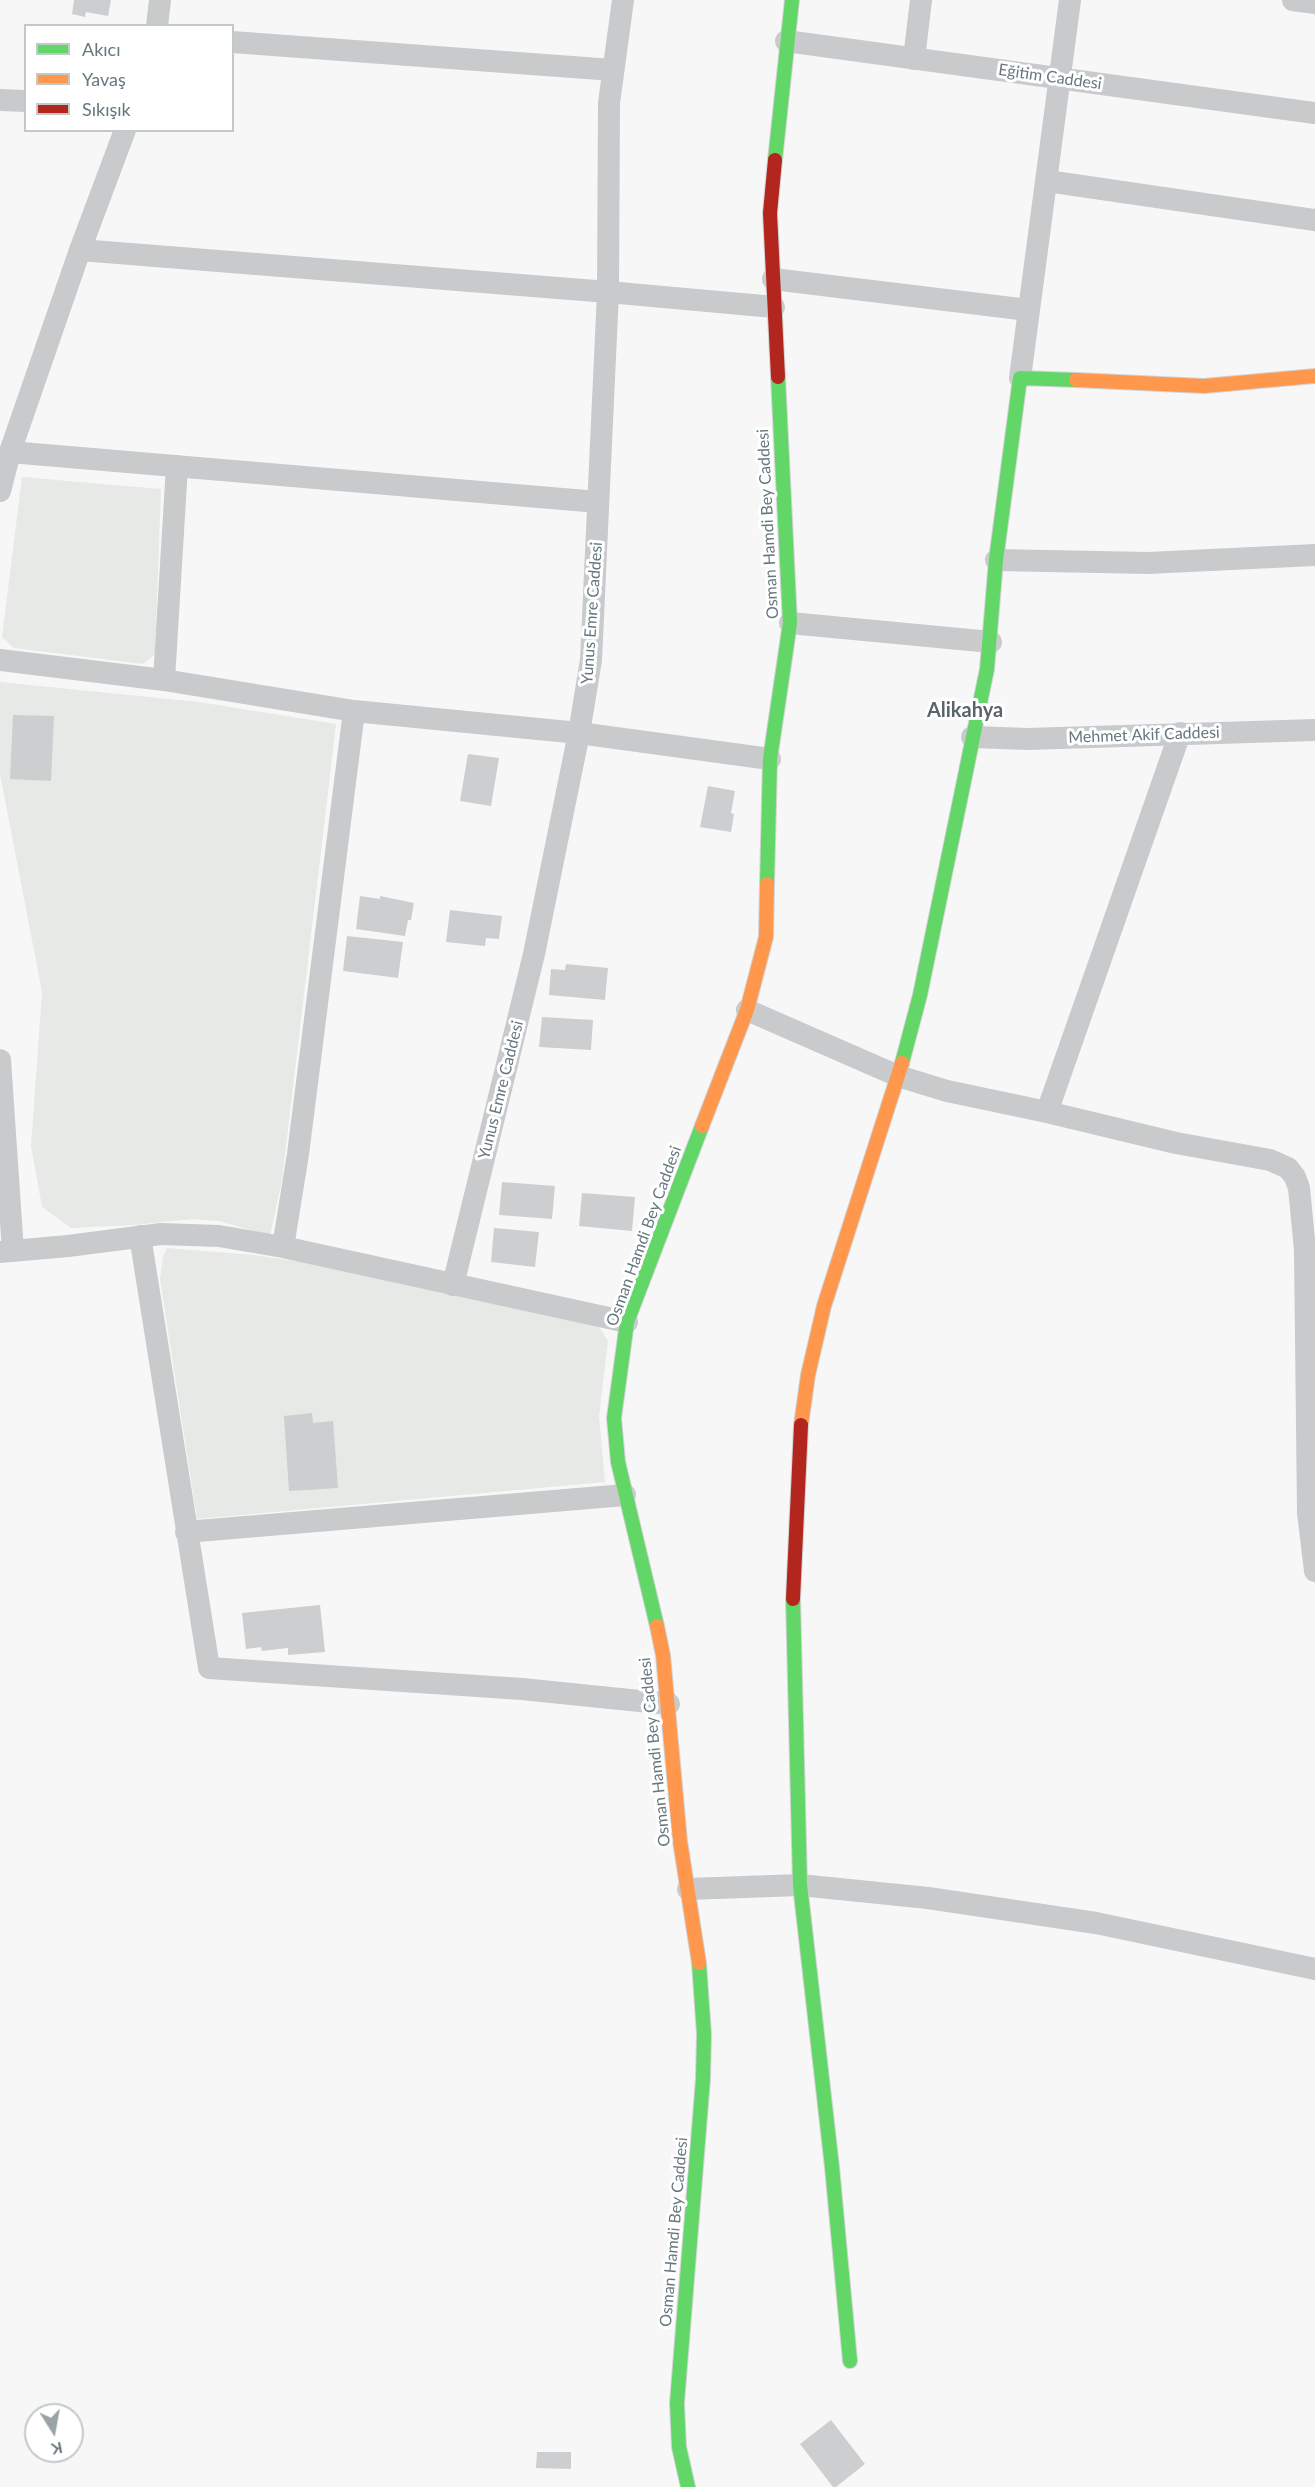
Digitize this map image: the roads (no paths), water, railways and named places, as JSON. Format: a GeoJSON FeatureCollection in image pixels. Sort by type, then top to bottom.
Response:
{"type":"FeatureCollection","features":[{"type":"Feature","properties":{"kind":"street"},"geometry":{"type":"LineString","coordinates":[[157,24],[160,0]]}},
{"type":"Feature","properties":{"kind":"street","name":"Yunus Emre Caddesi"},"geometry":{"type":"LineString","coordinates":[[453,1285],[534,954],[579,733],[591,660],[608,292],[609,103],[623,0]]}},
{"type":"Feature","properties":{"kind":"street","name":"Osman Hamdi Bey Caddesi"},"geometry":{"type":"LineString","coordinates":[[688,2487],[679,2447],[677,2403],[702,2103],[704,2034],[699,1958],[678,1823],[663,1655],[625,1494],[614,1418],[627,1322],[747,1010],[758,975],[766,937],[770,759],[790,623],[770,213],[792,0]]}},
{"type":"Feature","properties":{"kind":"street"},"geometry":{"type":"LineString","coordinates":[[914,59],[921,0]]}},
{"type":"Feature","properties":{"kind":"street"},"geometry":{"type":"LineString","coordinates":[[850,2361],[832,2167],[800,1886],[792,1618],[801,1424],[808,1375],[824,1306],[898,1076],[920,995],[987,669],[996,560],[1070,0]]}},
{"type":"Feature","properties":{"kind":"street"},"geometry":{"type":"LineString","coordinates":[[1293,0],[1315,3]]}},
{"type":"Feature","properties":{"kind":"street","name":"Eğitim Caddesi"},"geometry":{"type":"LineString","coordinates":[[786,41],[1315,113]]}},
{"type":"Feature","properties":{"kind":"street"},"geometry":{"type":"LineString","coordinates":[[234,42],[613,70]]}},
{"type":"Feature","properties":{"kind":"street"},"geometry":{"type":"LineString","coordinates":[[0,100],[24,100]]}},
{"type":"Feature","properties":{"kind":"street"},"geometry":{"type":"LineString","coordinates":[[0,491],[10,452],[80,250],[124,132]]}},
{"type":"Feature","properties":{"kind":"street"},"geometry":{"type":"LineString","coordinates":[[1047,181],[1315,220]]}},
{"type":"Feature","properties":{"kind":"street"},"geometry":{"type":"LineString","coordinates":[[80,250],[608,292],[774,308]]}},
{"type":"Feature","properties":{"kind":"street"},"geometry":{"type":"LineString","coordinates":[[773,279],[1028,310]]}},
{"type":"Feature","properties":{"kind":"street"},"geometry":{"type":"LineString","coordinates":[[1020,378],[1204,386],[1315,376]]}},
{"type":"Feature","properties":{"kind":"street"},"geometry":{"type":"LineString","coordinates":[[10,452],[597,502]]}},
{"type":"Feature","properties":{"kind":"street"},"geometry":{"type":"LineString","coordinates":[[164,680],[177,466]]}},
{"type":"Feature","properties":{"kind":"street"},"geometry":{"type":"LineString","coordinates":[[996,560],[1148,562],[1315,555]]}},
{"type":"Feature","properties":{"kind":"street"},"geometry":{"type":"LineString","coordinates":[[790,623],[991,642]]}},
{"type":"Feature","properties":{"kind":"street"},"geometry":{"type":"LineString","coordinates":[[0,660],[164,680],[354,711],[579,733],[770,759]]}},
{"type":"Feature","properties":{"kind":"street"},"geometry":{"type":"LineString","coordinates":[[284,1247],[298,1154],[354,711]]}},
{"type":"Feature","properties":{"kind":"street","name":"Mehmet Akif Caddesi"},"geometry":{"type":"LineString","coordinates":[[972,737],[1028,738],[1315,730]]}},
{"type":"Feature","properties":{"kind":"street"},"geometry":{"type":"LineString","coordinates":[[1047,1112],[1180,734]]}},
{"type":"Feature","properties":{"kind":"street"},"geometry":{"type":"LineString","coordinates":[[747,1010],[898,1076],[947,1091],[1176,1143],[1270,1160],[1288,1168],[1295,1177],[1302,1206],[1305,1250],[1310,1371],[1308,1513],[1315,1571]]}},
{"type":"Feature","properties":{"kind":"street"},"geometry":{"type":"LineString","coordinates":[[0,1061],[6,1251],[140,1236],[191,1234],[284,1247],[627,1322]]}},
{"type":"Feature","properties":{"kind":"street"},"geometry":{"type":"LineString","coordinates":[[140,1236],[209,1668],[522,1689],[669,1704]]}},
{"type":"Feature","properties":{"kind":"street"},"geometry":{"type":"LineString","coordinates":[[186,1532],[625,1494]]}},
{"type":"Feature","properties":{"kind":"street"},"geometry":{"type":"LineString","coordinates":[[688,1889],[800,1886],[928,1898],[1096,1923],[1315,1969]]}},
{"type":"Feature","properties":{"kind":"district","name":"Alikahya"},"geometry":{"type":"Point","coordinates":[965,711]}}]}
